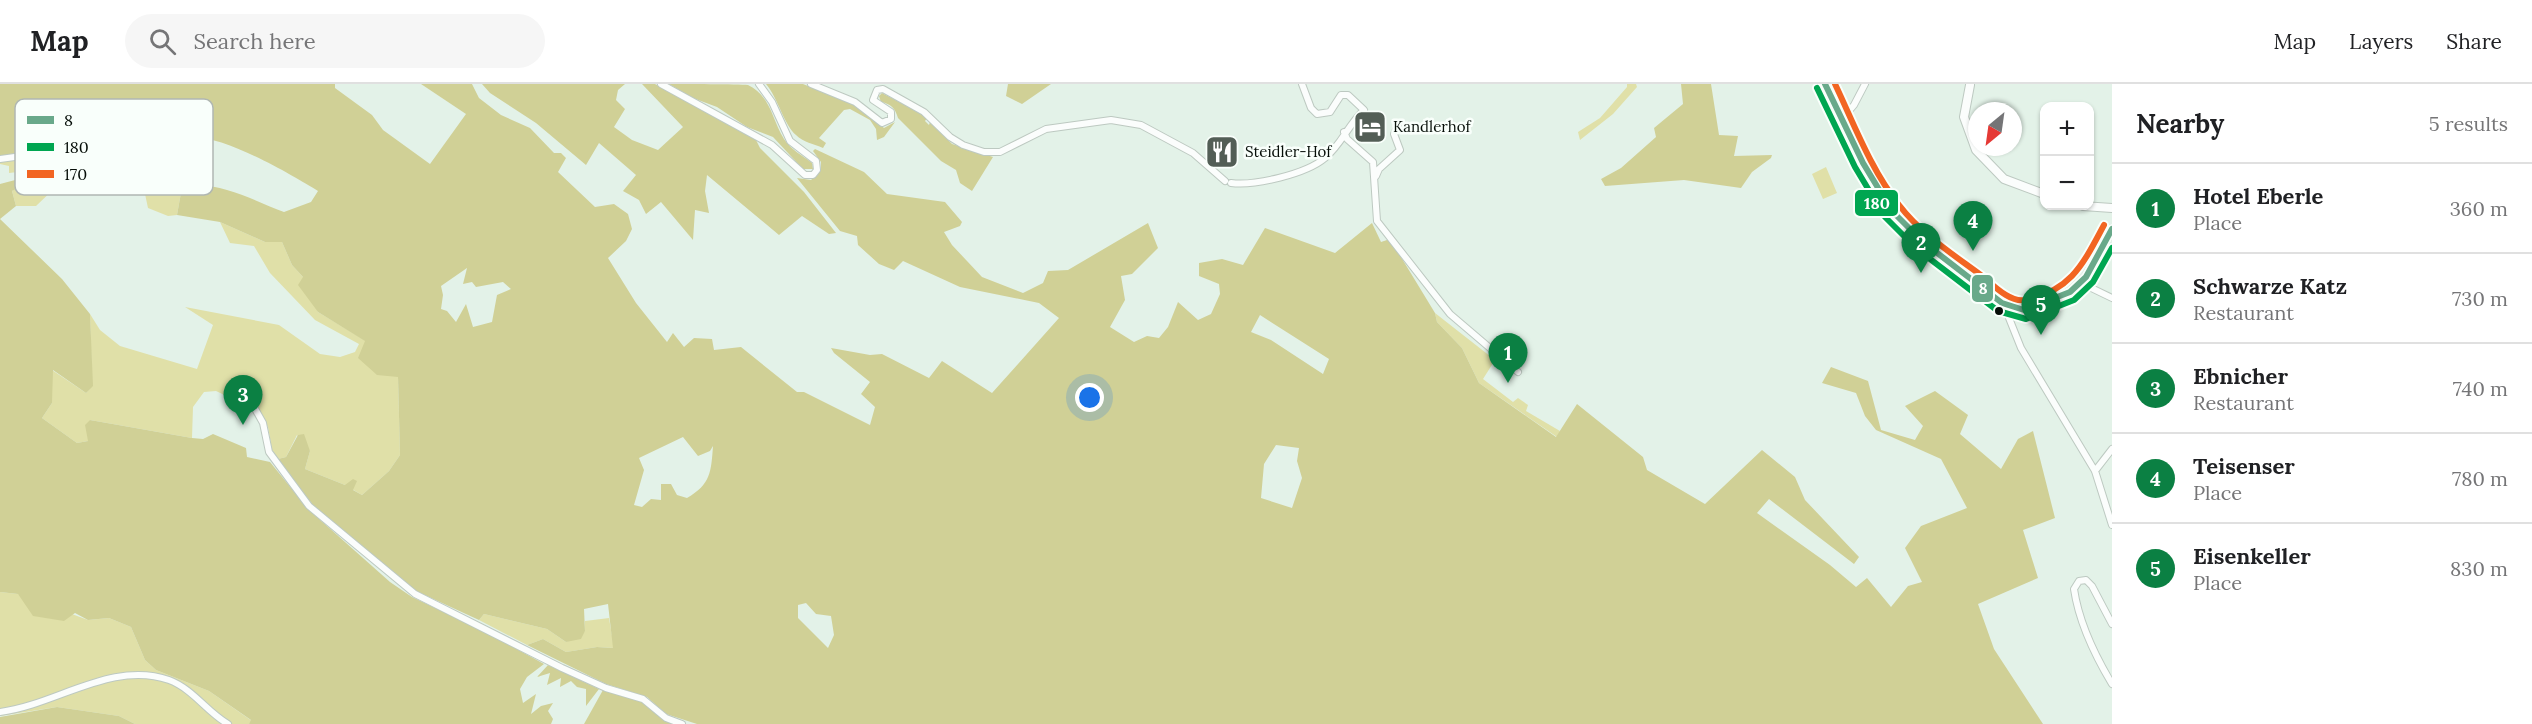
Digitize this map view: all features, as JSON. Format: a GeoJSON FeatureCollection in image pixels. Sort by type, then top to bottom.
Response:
{"type":"FeatureCollection","features":[{"type":"Feature","properties":{"kind":"street"},"geometry":{"type":"LineString","coordinates":[[661,84],[772,145],[805,175],[813,175],[817,170],[816,161],[790,141],[772,102],[759,84]]}},
{"type":"Feature","properties":{"kind":"street"},"geometry":{"type":"LineString","coordinates":[[811,84],[855,102],[882,123],[891,119],[891,112],[873,100],[878,90],[883,89],[924,112],[942,131],[963,145],[991,153],[1000,152],[1046,129],[1111,120],[1141,125],[1193,153],[1228,182],[1244,184],[1312,167],[1337,146],[1344,132],[1364,110],[1348,95],[1341,95],[1330,112],[1317,114],[1311,108],[1302,84]]}},
{"type":"Feature","properties":{"kind":"street"},"geometry":{"type":"LineString","coordinates":[[1825,84],[1863,163],[1892,211],[1907,229],[1980,289],[2013,308],[2031,308],[2070,292],[2081,283],[2112,229]]}},
{"type":"Feature","properties":{"kind":"street"},"geometry":{"type":"LineString","coordinates":[[1842,118],[1854,105],[1865,84]]}},
{"type":"Feature","properties":{"kind":"street"},"geometry":{"type":"LineString","coordinates":[[1970,85],[1964,117],[1976,150],[2004,179],[2040,192]]}},
{"type":"Feature","properties":{"kind":"street"},"geometry":{"type":"LineString","coordinates":[[1374,180],[1379,169],[1400,150],[1394,134],[1398,126]]}},
{"type":"Feature","properties":{"kind":"street"},"geometry":{"type":"LineString","coordinates":[[1344,132],[1347,139],[1373,162],[1377,221],[1450,314],[1518,372]]}},
{"type":"Feature","properties":{"kind":"street"},"geometry":{"type":"LineString","coordinates":[[0,159],[15,157]]}},
{"type":"Feature","properties":{"kind":"street"},"geometry":{"type":"LineString","coordinates":[[2094,207],[2112,208]]}},
{"type":"Feature","properties":{"kind":"street"},"geometry":{"type":"LineString","coordinates":[[2081,283],[2112,298]]}},
{"type":"Feature","properties":{"kind":"street"},"geometry":{"type":"LineString","coordinates":[[2013,308],[2009,318],[2021,348],[2095,471],[2112,525]]}},
{"type":"Feature","properties":{"kind":"street"},"geometry":{"type":"LineString","coordinates":[[237,404],[254,406],[263,423],[269,452],[309,506],[415,594],[595,683],[644,699],[666,718],[682,724]]}},
{"type":"Feature","properties":{"kind":"street"},"geometry":{"type":"LineString","coordinates":[[2095,471],[2112,449]]}},
{"type":"Feature","properties":{"kind":"street"},"geometry":{"type":"LineString","coordinates":[[2112,624],[2092,585],[2086,580],[2079,581],[2074,589],[2077,611],[2097,659],[2112,684]]}},
{"type":"Feature","properties":{"kind":"street"},"geometry":{"type":"LineString","coordinates":[[0,712],[22,708],[114,678],[144,675],[170,680],[187,690],[228,724]]}},
{"type":"Feature","properties":{"kind":"green space"},"geometry":{"type":"Polygon","coordinates":[[[0,84],[335,84],[335,88],[372,115],[383,130],[430,164],[466,114],[421,84],[472,84],[479,98],[501,115],[530,128],[554,153],[561,153],[566,158],[558,172],[595,207],[614,204],[628,214],[632,229],[626,241],[608,258],[636,303],[667,342],[673,333],[684,347],[694,338],[712,339],[714,350],[741,347],[797,392],[804,392],[870,425],[875,407],[861,394],[870,382],[831,348],[870,355],[882,354],[929,378],[942,361],[992,393],[1059,318],[1039,303],[960,287],[903,261],[894,270],[879,264],[858,245],[857,236],[840,231],[797,178],[811,180],[821,170],[821,162],[813,151],[815,149],[864,172],[887,194],[945,202],[962,222],[960,226],[944,232],[952,245],[982,277],[1023,293],[1043,283],[1048,271],[1068,270],[1148,223],[1158,248],[1132,274],[1121,276],[1125,300],[1110,327],[1134,342],[1147,336],[1159,338],[1168,327],[1178,302],[1198,320],[1211,314],[1220,294],[1219,284],[1199,276],[1199,263],[1222,259],[1243,265],[1265,228],[1335,253],[1372,223],[1381,242],[1390,239],[1435,313],[1437,322],[1462,348],[1479,383],[1556,437],[1577,404],[1643,457],[1647,470],[1705,504],[1762,450],[1795,477],[1805,500],[1859,557],[1854,564],[1769,499],[1757,513],[1830,565],[1856,587],[1867,578],[1891,607],[1908,586],[1922,582],[1905,548],[1921,526],[1967,508],[1941,459],[1876,430],[1865,416],[1856,393],[1822,383],[1831,367],[1868,381],[1881,430],[1915,440],[1923,426],[1905,406],[1935,391],[1968,415],[1960,434],[2001,469],[2018,439],[2033,431],[2055,518],[2023,530],[2038,578],[1978,604],[1994,649],[2043,724],[697,724],[666,714],[647,697],[606,684],[527,645],[543,639],[566,652],[597,647],[613,648],[608,604],[584,609],[585,631],[581,639],[566,642],[547,629],[484,614],[479,620],[416,591],[395,577],[313,505],[281,465],[278,459],[286,457],[298,435],[304,434],[310,451],[305,469],[345,485],[353,479],[357,481],[353,490],[362,495],[389,471],[400,455],[398,377],[377,375],[358,358],[365,341],[318,312],[298,285],[303,277],[292,265],[282,242],[265,242],[220,222],[177,215],[181,195],[213,195],[213,187],[234,192],[284,212],[311,202],[318,191],[250,154],[213,140],[213,99],[15,99],[15,155],[0,157],[0,84]],[[467,268],[441,286],[443,295],[441,309],[447,311],[456,322],[466,304],[473,327],[492,322],[497,295],[511,289],[503,282],[476,287],[472,282],[463,284],[467,268]],[[1260,315],[1251,332],[1271,340],[1323,374],[1329,359],[1260,315]],[[683,437],[639,458],[644,470],[634,505],[642,507],[651,499],[661,500],[661,484],[671,484],[677,495],[687,498],[701,488],[708,476],[713,446],[710,451],[698,456],[683,437]],[[1276,445],[1264,464],[1261,498],[1292,508],[1302,478],[1297,461],[1299,448],[1276,445]],[[806,603],[798,605],[798,618],[828,648],[834,635],[831,616],[816,614],[806,603]]]}},
{"type":"Feature","properties":{"kind":"green space"},"geometry":{"type":"Polygon","coordinates":[[[482,84],[625,84],[618,90],[616,100],[625,109],[614,127],[632,140],[658,150],[683,127],[642,84],[655,84],[756,140],[760,148],[804,192],[836,233],[829,234],[802,216],[779,235],[707,175],[705,191],[709,213],[695,210],[693,240],[661,202],[646,214],[639,200],[623,191],[636,175],[599,143],[586,165],[536,123],[490,93],[482,84]]]}},
{"type":"Feature","properties":{"kind":"green space"},"geometry":{"type":"Polygon","coordinates":[[[669,84],[748,85],[762,95],[787,143],[812,163],[813,169],[803,169],[773,137],[747,127],[717,107],[693,98],[669,84]]]}},
{"type":"Feature","properties":{"kind":"green space"},"geometry":{"type":"Polygon","coordinates":[[[766,84],[803,84],[853,104],[884,128],[895,122],[884,137],[877,140],[876,129],[870,120],[850,109],[844,110],[819,138],[826,143],[823,148],[802,139],[792,131],[766,84]]]}},
{"type":"Feature","properties":{"kind":"green space"},"geometry":{"type":"Polygon","coordinates":[[[1008,84],[1051,84],[1022,104],[1006,96],[1008,84]]]}},
{"type":"Feature","properties":{"kind":"green space"},"geometry":{"type":"Polygon","coordinates":[[[1627,84],[1636,84],[1637,87],[1613,114],[1580,140],[1578,132],[1600,118],[1627,87],[1627,84]]]}},
{"type":"Feature","properties":{"kind":"green space"},"geometry":{"type":"Polygon","coordinates":[[[1681,84],[1711,84],[1719,135],[1738,136],[1734,156],[1772,155],[1771,158],[1752,172],[1741,188],[1684,180],[1605,186],[1601,179],[1621,168],[1656,137],[1654,128],[1683,104],[1681,84]]]}},
{"type":"Feature","properties":{"kind":"green space"},"geometry":{"type":"Polygon","coordinates":[[[882,93],[922,114],[927,118],[925,121],[929,125],[930,122],[952,144],[993,157],[972,191],[960,183],[956,170],[941,161],[898,118],[892,107],[881,102],[879,96],[882,93]]]}},
{"type":"Feature","properties":{"kind":"green space"},"geometry":{"type":"Polygon","coordinates":[[[15,161],[15,172],[9,173],[9,166],[0,164],[0,162],[15,161]]]}},
{"type":"Feature","properties":{"kind":"green space"},"geometry":{"type":"Polygon","coordinates":[[[1826,167],[1837,193],[1823,199],[1812,174],[1826,167]]]}},
{"type":"Feature","properties":{"kind":"green space"},"geometry":{"type":"Polygon","coordinates":[[[15,180],[15,190],[12,191],[16,206],[0,219],[0,184],[15,180]]]}},
{"type":"Feature","properties":{"kind":"green space"},"geometry":{"type":"Polygon","coordinates":[[[15,189],[15,195],[48,195],[36,206],[16,206],[12,191],[15,189]]]}},
{"type":"Feature","properties":{"kind":"green space"},"geometry":{"type":"Polygon","coordinates":[[[145,195],[181,195],[177,215],[168,216],[148,208],[145,195]]]}},
{"type":"Feature","properties":{"kind":"green space"},"geometry":{"type":"Polygon","coordinates":[[[0,219],[62,279],[90,314],[93,386],[86,393],[53,370],[52,403],[42,418],[77,443],[88,441],[85,425],[90,420],[192,438],[203,439],[213,434],[246,448],[247,457],[270,462],[309,510],[390,582],[412,597],[480,629],[544,664],[527,677],[520,689],[523,703],[536,694],[531,714],[541,706],[553,703],[548,711],[553,719],[551,724],[249,724],[251,720],[209,691],[156,670],[145,660],[131,627],[109,618],[88,620],[75,613],[64,621],[33,616],[18,594],[0,592],[0,219]]]}},
{"type":"Feature","properties":{"kind":"green space"},"geometry":{"type":"Polygon","coordinates":[[[220,222],[265,242],[282,242],[292,265],[303,277],[318,312],[366,341],[398,376],[400,455],[389,471],[362,495],[345,485],[305,469],[310,451],[297,435],[286,457],[278,459],[272,450],[268,427],[255,403],[235,400],[216,391],[204,392],[193,407],[192,438],[90,420],[88,441],[77,443],[42,418],[52,403],[52,370],[86,393],[92,386],[90,314],[100,330],[120,346],[197,369],[213,325],[185,307],[279,325],[320,354],[340,357],[355,352],[359,344],[315,320],[270,273],[254,246],[230,243],[220,222]]]}},
{"type":"Feature","properties":{"kind":"green space"},"geometry":{"type":"Polygon","coordinates":[[[1435,313],[1495,360],[1483,379],[1513,402],[1518,398],[1528,405],[1526,411],[1560,431],[1557,437],[1479,383],[1462,348],[1437,322],[1435,313]]]}},
{"type":"Feature","properties":{"kind":"green space"},"geometry":{"type":"Polygon","coordinates":[[[0,592],[18,594],[88,620],[109,618],[131,627],[145,660],[156,670],[209,691],[252,721],[249,724],[135,724],[119,716],[57,707],[0,716],[0,592]]]}},
{"type":"Feature","properties":{"kind":"green space"},"geometry":{"type":"Polygon","coordinates":[[[484,614],[547,629],[566,642],[585,631],[585,621],[609,618],[614,648],[597,647],[566,652],[543,639],[527,645],[479,620],[484,614]]]}},
{"type":"Feature","properties":{"kind":"green space"},"geometry":{"type":"Polygon","coordinates":[[[548,665],[599,689],[586,706],[586,689],[577,687],[571,681],[560,687],[561,678],[547,685],[550,673],[537,677],[548,665]]]}},
{"type":"Feature","properties":{"kind":"green space"},"geometry":{"type":"Polygon","coordinates":[[[603,690],[643,702],[674,724],[584,724],[603,690]]]}},
{"type":"Feature","properties":{"kind":"green space"},"geometry":{"type":"Polygon","coordinates":[[[57,707],[119,716],[135,724],[0,724],[0,717],[57,707]]]}},
{"type":"Feature","properties":{"kind":"transit line","name":"8"},"geometry":{"type":"LineString","coordinates":[[1825,84],[1863,163],[1892,211],[1923,242],[2002,303],[2024,310],[2070,292],[2086,277],[2112,229]]}},
{"type":"Feature","properties":{"kind":"transit line","name":"170"},"geometry":{"type":"LineString","coordinates":[[1835,84],[1871,162],[1899,205],[1928,235],[2008,296],[2025,300],[2041,296],[2065,282],[2083,263],[2104,225]]}},
{"type":"Feature","properties":{"kind":"transit line","name":"180"},"geometry":{"type":"LineString","coordinates":[[1817,88],[1855,167],[1885,217],[1917,249],[1998,311],[2026,319],[2074,300],[2093,282],[2112,248]]}},
{"type":"Feature","properties":{"kind":"place","name":"Kandlerhof"},"geometry":{"type":"Point","coordinates":[1370,127]}},
{"type":"Feature","properties":{"kind":"place","name":"Steidler-Hof"},"geometry":{"type":"Point","coordinates":[1222,152]}},
{"type":"Feature","properties":{"kind":"place","name":"Teisenser"},"geometry":{"type":"Point","coordinates":[1973,251]}},
{"type":"Feature","properties":{"kind":"place","name":"Schwarze Katz"},"geometry":{"type":"Point","coordinates":[1921,273]}},
{"type":"Feature","properties":{"kind":"place","name":"Eisenkeller"},"geometry":{"type":"Point","coordinates":[2041,335]}},
{"type":"Feature","properties":{"kind":"place","name":"Hotel Eberle"},"geometry":{"type":"Point","coordinates":[1508,383]}},
{"type":"Feature","properties":{"kind":"place","name":"Ebnicher"},"geometry":{"type":"Point","coordinates":[243,425]}}]}
